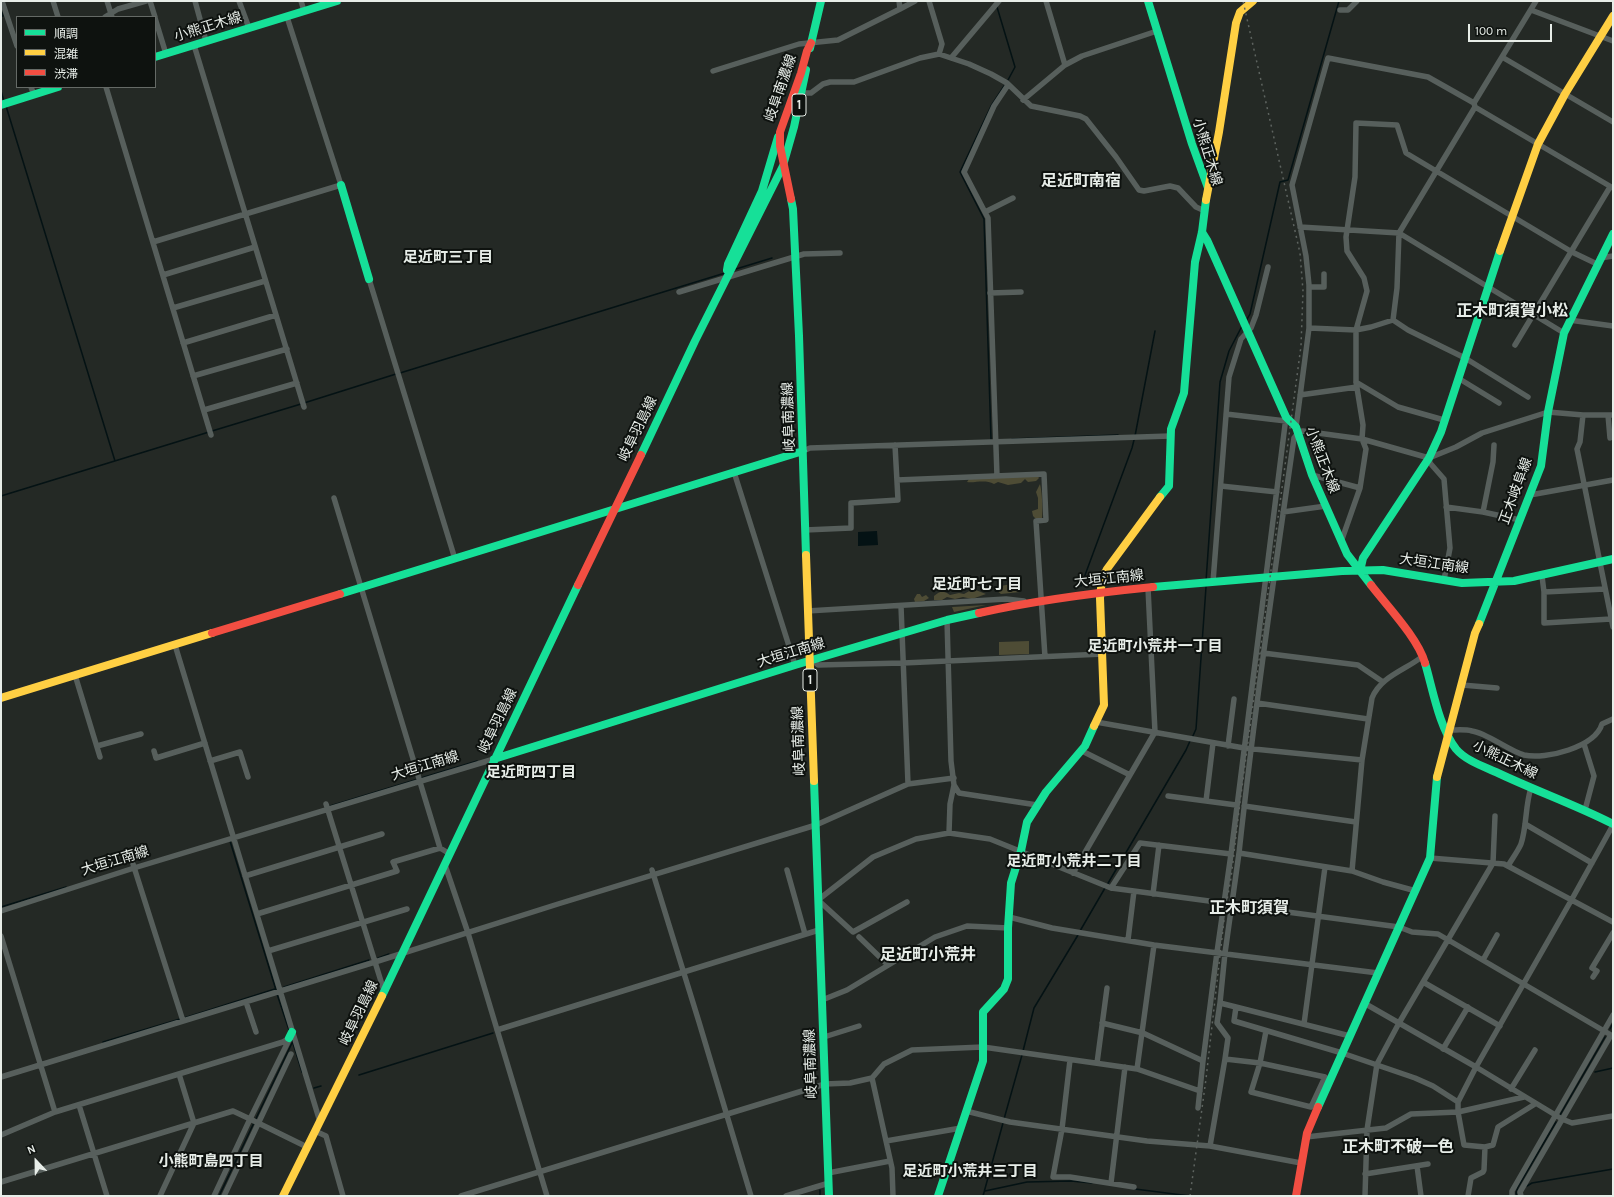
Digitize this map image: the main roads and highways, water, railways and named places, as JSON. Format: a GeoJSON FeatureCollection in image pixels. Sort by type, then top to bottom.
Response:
{"type":"FeatureCollection","features":[{"type":"Feature","properties":{"kind":"main road","name":"小熊正木線"},"geometry":{"type":"LineString","coordinates":[[156,57],[337,1]]}},
{"type":"Feature","properties":{"kind":"main road","name":"岐阜南濃線"},"geometry":{"type":"LineString","coordinates":[[783,166],[802,93],[811,43],[821,1]]}},
{"type":"Feature","properties":{"kind":"main road","name":"小熊正木線"},"geometry":{"type":"LineString","coordinates":[[1148,1],[1192,144],[1208,188],[1202,232],[1246,325],[1286,419],[1297,431],[1312,475],[1341,542],[1360,571],[1407,631],[1422,656],[1449,733],[1457,750],[1470,760],[1531,788],[1585,810],[1613,824]]}},
{"type":"Feature","properties":{"kind":"main road"},"geometry":{"type":"LineString","coordinates":[[1208,188],[1219,132],[1236,23],[1240,12],[1252,1]]}},
{"type":"Feature","properties":{"kind":"main road"},"geometry":{"type":"LineString","coordinates":[[1360,571],[1363,558],[1429,458],[1444,420],[1512,215],[1538,144],[1565,94],[1613,16]]}},
{"type":"Feature","properties":{"kind":"main road","name":"岐阜南濃線"},"geometry":{"type":"LineString","coordinates":[[811,43],[780,132],[780,146],[793,209],[803,451],[807,610],[811,660],[829,1196]]}},
{"type":"Feature","properties":{"kind":"main road"},"geometry":{"type":"LineString","coordinates":[[1,105],[32,91],[52,88]]}},
{"type":"Feature","properties":{"kind":"main road","name":"岐阜羽島線"},"geometry":{"type":"LineString","coordinates":[[726,278],[728,264],[762,191],[780,132]]}},
{"type":"Feature","properties":{"kind":"main road","name":"岐阜羽島線"},"geometry":{"type":"LineString","coordinates":[[283,1196],[403,953],[494,760],[726,278],[764,207],[783,166]]}},
{"type":"Feature","properties":{"kind":"main road"},"geometry":{"type":"LineString","coordinates":[[341,185],[369,279]]}},
{"type":"Feature","properties":{"kind":"main road"},"geometry":{"type":"LineString","coordinates":[[938,1196],[983,1061],[983,1012],[1004,989],[1008,979],[1008,928],[1011,883],[1021,851],[1027,822],[1037,805],[1082,751],[1104,705],[1104,654],[1100,592],[1102,578],[1107,569],[1169,486],[1170,436],[1171,429],[1184,393],[1192,288],[1195,262],[1202,232]]}},
{"type":"Feature","properties":{"kind":"main road","name":"正木岐阜線"},"geometry":{"type":"LineString","coordinates":[[1296,1196],[1306,1137],[1312,1120],[1430,858],[1436,782],[1475,633],[1541,466],[1548,412],[1564,333],[1613,234]]}},
{"type":"Feature","properties":{"kind":"main road"},"geometry":{"type":"LineString","coordinates":[[1,698],[803,451]]}},
{"type":"Feature","properties":{"kind":"main road","name":"大垣江南線"},"geometry":{"type":"LineString","coordinates":[[494,760],[606,723],[947,620],[1042,599],[1100,592],[1270,577],[1383,570],[1462,583],[1480,584],[1514,581],[1542,576],[1613,559]]}},
{"type":"Feature","properties":{"kind":"waterway"},"geometry":{"type":"LineString","coordinates":[[1246,321],[1250,314],[1280,182],[1288,180],[1339,1]]}},
{"type":"Feature","properties":{"kind":"waterway"},"geometry":{"type":"LineString","coordinates":[[997,7],[1015,67],[1008,80]]}},
{"type":"Feature","properties":{"kind":"waterway"},"geometry":{"type":"LineString","coordinates":[[1,10],[3,16],[1,16]]}},
{"type":"Feature","properties":{"kind":"waterway"},"geometry":{"type":"LineString","coordinates":[[991,439],[984,219],[960,172],[991,106],[1004,86]]}},
{"type":"Feature","properties":{"kind":"waterway"},"geometry":{"type":"LineString","coordinates":[[1,91],[4,101]]}},
{"type":"Feature","properties":{"kind":"waterway"},"geometry":{"type":"LineString","coordinates":[[6,106],[115,461]]}},
{"type":"Feature","properties":{"kind":"waterway"},"geometry":{"type":"LineString","coordinates":[[736,269],[772,258]]}},
{"type":"Feature","properties":{"kind":"waterway"},"geometry":{"type":"LineString","coordinates":[[400,373],[725,273]]}},
{"type":"Feature","properties":{"kind":"waterway"},"geometry":{"type":"LineString","coordinates":[[1206,581],[1220,382],[1229,351],[1242,326]]}},
{"type":"Feature","properties":{"kind":"waterway"},"geometry":{"type":"LineString","coordinates":[[1135,436],[1155,331]]}},
{"type":"Feature","properties":{"kind":"waterway"},"geometry":{"type":"LineString","coordinates":[[304,403],[396,374]]}},
{"type":"Feature","properties":{"kind":"waterway"},"geometry":{"type":"LineString","coordinates":[[212,431],[301,404]]}},
{"type":"Feature","properties":{"kind":"waterway"},"geometry":{"type":"LineString","coordinates":[[1,496],[209,432]]}},
{"type":"Feature","properties":{"kind":"waterway"},"geometry":{"type":"LineString","coordinates":[[1012,439],[1118,435]]}},
{"type":"Feature","properties":{"kind":"waterway"},"geometry":{"type":"LineString","coordinates":[[1081,586],[1134,440]]}},
{"type":"Feature","properties":{"kind":"waterway"},"geometry":{"type":"LineString","coordinates":[[1192,738],[1196,729],[1206,587]]}},
{"type":"Feature","properties":{"kind":"waterway"},"geometry":{"type":"LineString","coordinates":[[1107,885],[1190,741]]}},
{"type":"Feature","properties":{"kind":"waterway"},"geometry":{"type":"LineString","coordinates":[[421,778],[477,761]]}},
{"type":"Feature","properties":{"kind":"waterway"},"geometry":{"type":"LineString","coordinates":[[330,806],[418,779]]}},
{"type":"Feature","properties":{"kind":"waterway"},"geometry":{"type":"LineString","coordinates":[[230,841],[276,990]]}},
{"type":"Feature","properties":{"kind":"waterway"},"geometry":{"type":"LineString","coordinates":[[1,907],[66,887]]}},
{"type":"Feature","properties":{"kind":"waterway"},"geometry":{"type":"LineString","coordinates":[[1080,931],[1105,888]]}},
{"type":"Feature","properties":{"kind":"waterway"},"geometry":{"type":"LineString","coordinates":[[1023,1051],[1034,1008],[1078,935]]}},
{"type":"Feature","properties":{"kind":"waterway"},"geometry":{"type":"LineString","coordinates":[[378,958],[389,954]]}},
{"type":"Feature","properties":{"kind":"waterway"},"geometry":{"type":"LineString","coordinates":[[284,987],[369,960]]}},
{"type":"Feature","properties":{"kind":"waterway"},"geometry":{"type":"LineString","coordinates":[[184,1018],[275,989]]}},
{"type":"Feature","properties":{"kind":"waterway"},"geometry":{"type":"LineString","coordinates":[[277,994],[289,1030]]}},
{"type":"Feature","properties":{"kind":"waterway"},"geometry":{"type":"LineString","coordinates":[[103,1042],[180,1019]]}},
{"type":"Feature","properties":{"kind":"waterway"},"geometry":{"type":"LineString","coordinates":[[1610,1029],[1613,1023]]}},
{"type":"Feature","properties":{"kind":"waterway"},"geometry":{"type":"LineString","coordinates":[[359,1075],[493,1033]]}},
{"type":"Feature","properties":{"kind":"waterway"},"geometry":{"type":"LineString","coordinates":[[1560,1115],[1605,1037]]}},
{"type":"Feature","properties":{"kind":"waterway"},"geometry":{"type":"LineString","coordinates":[[292,1040],[302,1072]]}},
{"type":"Feature","properties":{"kind":"waterway"},"geometry":{"type":"LineString","coordinates":[[219,1196],[292,1043]]}},
{"type":"Feature","properties":{"kind":"waterway"},"geometry":{"type":"LineString","coordinates":[[1004,1119],[1022,1055]]}},
{"type":"Feature","properties":{"kind":"waterway"},"geometry":{"type":"LineString","coordinates":[[1595,1072],[1613,1068]]}},
{"type":"Feature","properties":{"kind":"waterway"},"geometry":{"type":"LineString","coordinates":[[314,1088],[321,1086]]}},
{"type":"Feature","properties":{"kind":"waterway"},"geometry":{"type":"LineString","coordinates":[[1517,1196],[1516,1193],[1518,1187],[1556,1122]]}},
{"type":"Feature","properties":{"kind":"waterway"},"geometry":{"type":"LineString","coordinates":[[983,1196],[1003,1123]]}},
{"type":"Feature","properties":{"kind":"waterway"},"geometry":{"type":"LineString","coordinates":[[1527,1186],[1532,1183],[1613,1169]]}},
{"type":"Feature","properties":{"kind":"waterway"},"geometry":{"type":"LineString","coordinates":[[985,1191],[1027,1182],[1071,1181],[1092,1183]]}},
{"type":"Feature","properties":{"kind":"waterway"},"geometry":{"type":"LineString","coordinates":[[1135,1189],[1190,1196]]}},
{"type":"Feature","properties":{"kind":"waterway"},"geometry":{"type":"LineString","coordinates":[[820,1190],[820,1196]]}},
{"type":"Feature","properties":{"kind":"railway"},"geometry":{"type":"LineString","coordinates":[[1190,1196],[1206,1079],[1225,911],[1231,878],[1301,346],[1303,291],[1300,253],[1243,1]]}},
{"type":"Feature","properties":{"kind":"district","name":"足近町南宿"},"geometry":{"type":"Point","coordinates":[1081,181]}},
{"type":"Feature","properties":{"kind":"district","name":"足近町三丁目"},"geometry":{"type":"Point","coordinates":[448,258]}},
{"type":"Feature","properties":{"kind":"district","name":"正木町須賀小松"},"geometry":{"type":"Point","coordinates":[1512,311]}},
{"type":"Feature","properties":{"kind":"district","name":"足近町七丁目"},"geometry":{"type":"Point","coordinates":[977,585]}},
{"type":"Feature","properties":{"kind":"district","name":"足近町小荒井一丁目"},"geometry":{"type":"Point","coordinates":[1155,647]}},
{"type":"Feature","properties":{"kind":"district","name":"足近町四丁目"},"geometry":{"type":"Point","coordinates":[531,773]}},
{"type":"Feature","properties":{"kind":"district","name":"足近町小荒井二丁目"},"geometry":{"type":"Point","coordinates":[1074,862]}},
{"type":"Feature","properties":{"kind":"district","name":"正木町須賀"},"geometry":{"type":"Point","coordinates":[1249,908]}},
{"type":"Feature","properties":{"kind":"district","name":"足近町小荒井"},"geometry":{"type":"Point","coordinates":[928,955]}},
{"type":"Feature","properties":{"kind":"district","name":"正木町不破一色"},"geometry":{"type":"Point","coordinates":[1398,1147]}},
{"type":"Feature","properties":{"kind":"district","name":"小熊町島四丁目"},"geometry":{"type":"Point","coordinates":[211,1162]}},
{"type":"Feature","properties":{"kind":"district","name":"足近町小荒井三丁目"},"geometry":{"type":"Point","coordinates":[970,1172]}}]}
